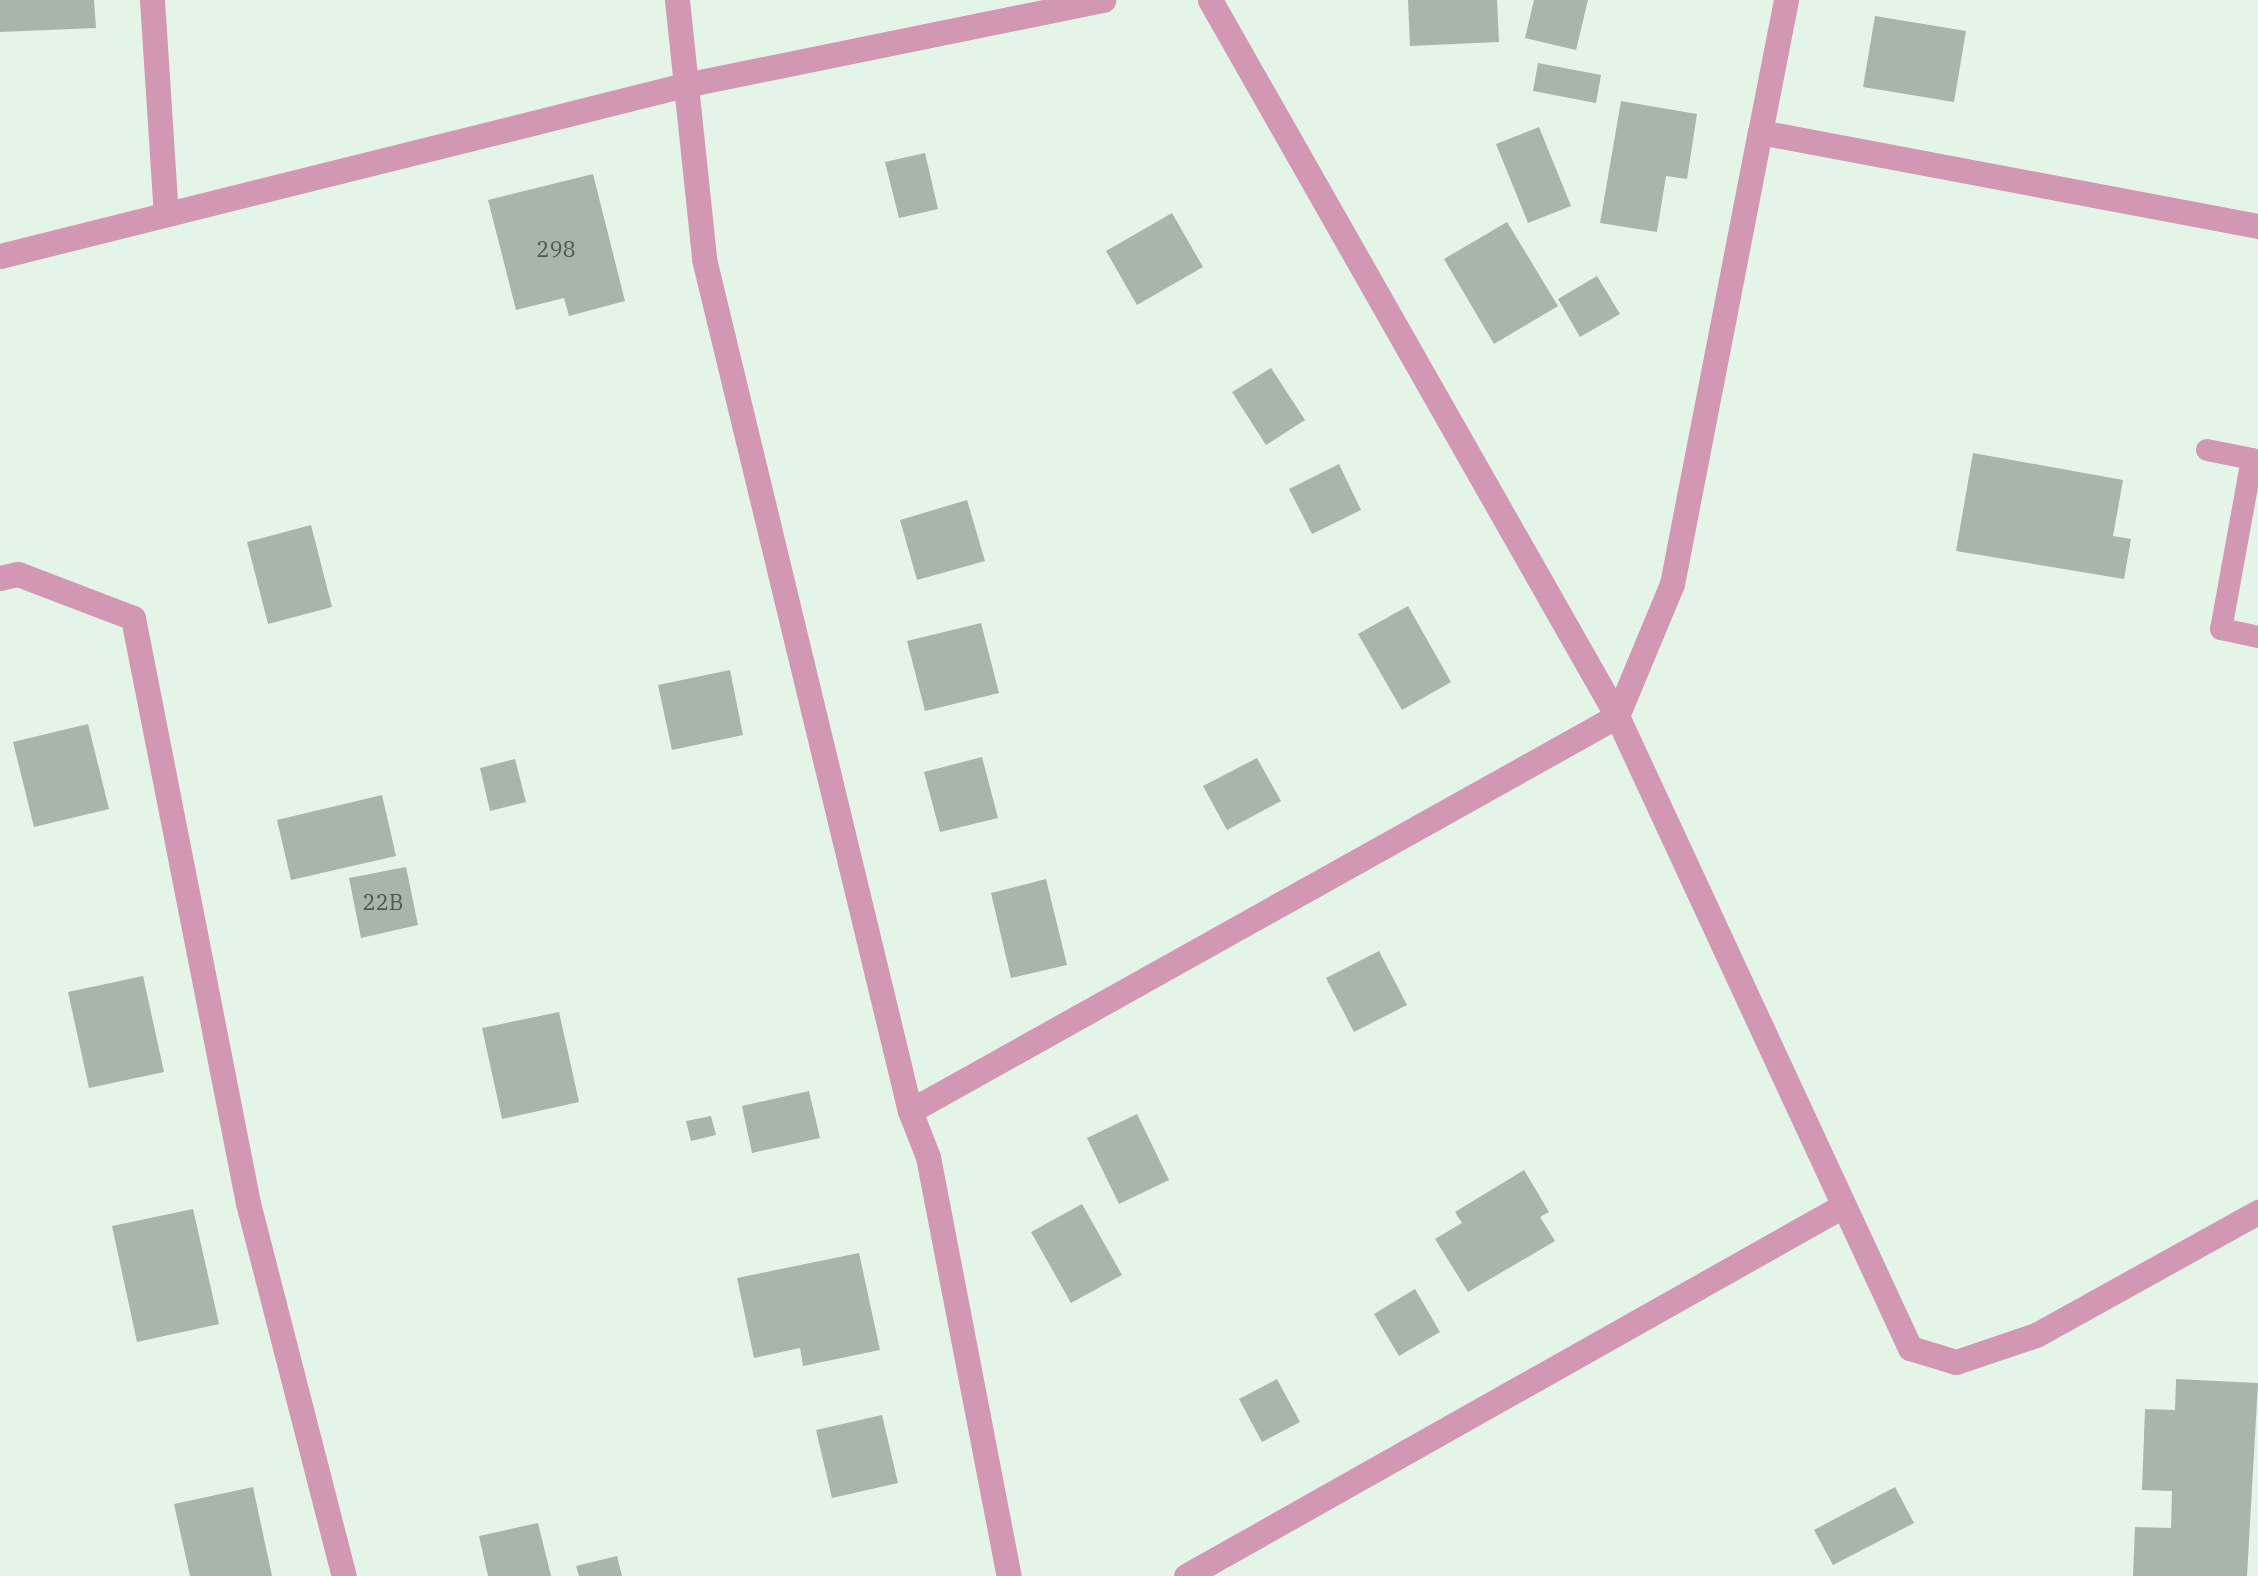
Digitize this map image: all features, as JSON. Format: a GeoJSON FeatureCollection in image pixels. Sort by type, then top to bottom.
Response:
{"type":"FeatureCollection","features":[{"type":"Feature","properties":{"kind":"street"},"geometry":{"type":"LineString","coordinates":[[152,0],[166,214]]}},
{"type":"Feature","properties":{"kind":"street"},"geometry":{"type":"LineString","coordinates":[[677,0],[704,259],[910,1112],[928,1157],[1009,1576]]}},
{"type":"Feature","properties":{"kind":"street"},"geometry":{"type":"LineString","coordinates":[[0,256],[685,84],[1103,0]]}},
{"type":"Feature","properties":{"kind":"street"},"geometry":{"type":"LineString","coordinates":[[1210,0],[1617,716],[1840,1208],[1910,1348],[1956,1362],[2036,1336],[2258,1212]]}},
{"type":"Feature","properties":{"kind":"street"},"geometry":{"type":"LineString","coordinates":[[910,1112],[1617,716],[1672,584],[1786,0]]}},
{"type":"Feature","properties":{"kind":"street"},"geometry":{"type":"LineString","coordinates":[[1760,132],[2258,226]]}},
{"type":"Feature","properties":{"kind":"street"},"geometry":{"type":"LineString","coordinates":[[0,578],[18,574],[133,618],[248,1203],[344,1576]]}},
{"type":"Feature","properties":{"kind":"street"},"geometry":{"type":"LineString","coordinates":[[1186,1576],[1840,1208]]}},
{"type":"Feature","properties":{"kind":"lane"},"geometry":{"type":"LineString","coordinates":[[2208,450],[2252,459],[2221,630],[2258,637]]}},
{"type":"Feature","properties":{"kind":"building"},"geometry":{"type":"Polygon","coordinates":[[[0,0],[94,0],[96,28],[0,32],[0,0]]]}},
{"type":"Feature","properties":{"kind":"building"},"geometry":{"type":"Polygon","coordinates":[[[1408,0],[1497,0],[1499,42],[1410,46],[1408,0]]]}},
{"type":"Feature","properties":{"kind":"building"},"geometry":{"type":"Polygon","coordinates":[[[1534,0],[1588,0],[1576,50],[1525,38],[1534,0]]]}},
{"type":"Feature","properties":{"kind":"building"},"geometry":{"type":"Polygon","coordinates":[[[1875,16],[1966,31],[1954,102],[1863,87],[1875,16]]]}},
{"type":"Feature","properties":{"kind":"building"},"geometry":{"type":"Polygon","coordinates":[[[1538,63],[1601,75],[1596,103],[1533,91],[1538,63]]]}},
{"type":"Feature","properties":{"kind":"building"},"geometry":{"type":"Polygon","coordinates":[[[1621,101],[1697,114],[1687,179],[1666,176],[1657,232],[1600,223],[1621,101]]]}},
{"type":"Feature","properties":{"kind":"building"},"geometry":{"type":"Polygon","coordinates":[[[1539,127],[1571,206],[1528,223],[1496,144],[1539,127]]]}},
{"type":"Feature","properties":{"kind":"building"},"geometry":{"type":"Polygon","coordinates":[[[925,153],[938,209],[899,218],[885,162],[925,153]]]}},
{"type":"Feature","properties":{"kind":"building"},"geometry":{"type":"Polygon","coordinates":[[[593,174],[625,301],[569,316],[564,298],[516,310],[488,200],[593,174]]]}},
{"type":"Feature","properties":{"kind":"building"},"geometry":{"type":"Polygon","coordinates":[[[1172,213],[1203,267],[1137,305],[1106,251],[1172,213]]]}},
{"type":"Feature","properties":{"kind":"building"},"geometry":{"type":"Polygon","coordinates":[[[1507,222],[1558,306],[1494,344],[1444,259],[1507,222]]]}},
{"type":"Feature","properties":{"kind":"building"},"geometry":{"type":"Polygon","coordinates":[[[1597,276],[1620,314],[1580,337],[1558,299],[1597,276]]]}},
{"type":"Feature","properties":{"kind":"building"},"geometry":{"type":"Polygon","coordinates":[[[1271,368],[1305,420],[1266,445],[1232,392],[1271,368]]]}},
{"type":"Feature","properties":{"kind":"building"},"geometry":{"type":"Polygon","coordinates":[[[1973,453],[2123,480],[2113,536],[2131,539],[2124,579],[1956,551],[1973,453]]]}},
{"type":"Feature","properties":{"kind":"building"},"geometry":{"type":"Polygon","coordinates":[[[1339,464],[1361,510],[1312,534],[1289,489],[1339,464]]]}},
{"type":"Feature","properties":{"kind":"building"},"geometry":{"type":"Polygon","coordinates":[[[967,500],[985,561],[917,580],[900,520],[967,500]]]}},
{"type":"Feature","properties":{"kind":"building"},"geometry":{"type":"Polygon","coordinates":[[[311,525],[332,607],[268,624],[247,542],[311,525]]]}},
{"type":"Feature","properties":{"kind":"building"},"geometry":{"type":"Polygon","coordinates":[[[1408,606],[1451,682],[1402,710],[1358,634],[1408,606]]]}},
{"type":"Feature","properties":{"kind":"building"},"geometry":{"type":"Polygon","coordinates":[[[981,623],[999,693],[925,711],[907,641],[981,623]]]}},
{"type":"Feature","properties":{"kind":"building"},"geometry":{"type":"Polygon","coordinates":[[[730,670],[743,735],[672,750],[658,685],[730,670]]]}},
{"type":"Feature","properties":{"kind":"building"},"geometry":{"type":"Polygon","coordinates":[[[88,724],[109,809],[34,827],[13,742],[88,724]]]}},
{"type":"Feature","properties":{"kind":"building"},"geometry":{"type":"Polygon","coordinates":[[[982,757],[998,818],[940,832],[924,772],[982,757]]]}},
{"type":"Feature","properties":{"kind":"building"},"geometry":{"type":"Polygon","coordinates":[[[1257,758],[1281,801],[1227,830],[1203,786],[1257,758]]]}},
{"type":"Feature","properties":{"kind":"building"},"geometry":{"type":"Polygon","coordinates":[[[515,759],[526,802],[490,811],[480,768],[515,759]]]}},
{"type":"Feature","properties":{"kind":"building"},"geometry":{"type":"Polygon","coordinates":[[[382,795],[396,856],[291,880],[277,820],[382,795]]]}},
{"type":"Feature","properties":{"kind":"building"},"geometry":{"type":"Polygon","coordinates":[[[406,867],[418,925],[361,938],[349,878],[406,867]]]}},
{"type":"Feature","properties":{"kind":"building"},"geometry":{"type":"Polygon","coordinates":[[[1046,879],[1067,965],[1011,978],[991,893],[1046,879]]]}},
{"type":"Feature","properties":{"kind":"building"},"geometry":{"type":"Polygon","coordinates":[[[1379,951],[1407,1005],[1354,1032],[1326,978],[1379,951]]]}},
{"type":"Feature","properties":{"kind":"building"},"geometry":{"type":"Polygon","coordinates":[[[143,976],[164,1072],[89,1088],[68,992],[143,976]]]}},
{"type":"Feature","properties":{"kind":"building"},"geometry":{"type":"Polygon","coordinates":[[[559,1012],[579,1102],[502,1119],[482,1028],[559,1012]]]}},
{"type":"Feature","properties":{"kind":"building"},"geometry":{"type":"Polygon","coordinates":[[[809,1091],[820,1138],[752,1153],[742,1106],[809,1091]]]}},
{"type":"Feature","properties":{"kind":"building"},"geometry":{"type":"Polygon","coordinates":[[[1137,1114],[1169,1180],[1119,1204],[1087,1138],[1137,1114]]]}},
{"type":"Feature","properties":{"kind":"building"},"geometry":{"type":"Polygon","coordinates":[[[711,1116],[716,1135],[691,1141],[686,1121],[711,1116]]]}},
{"type":"Feature","properties":{"kind":"building"},"geometry":{"type":"Polygon","coordinates":[[[1524,1170],[1549,1212],[1540,1217],[1555,1241],[1468,1292],[1435,1239],[1462,1223],[1455,1212],[1524,1170]]]}},
{"type":"Feature","properties":{"kind":"building"},"geometry":{"type":"Polygon","coordinates":[[[1082,1204],[1122,1275],[1071,1303],[1031,1232],[1082,1204]]]}},
{"type":"Feature","properties":{"kind":"building"},"geometry":{"type":"Polygon","coordinates":[[[193,1209],[219,1324],[137,1342],[112,1226],[193,1209]]]}},
{"type":"Feature","properties":{"kind":"building"},"geometry":{"type":"Polygon","coordinates":[[[859,1253],[880,1350],[803,1366],[800,1348],[754,1358],[737,1278],[859,1253]]]}},
{"type":"Feature","properties":{"kind":"building"},"geometry":{"type":"Polygon","coordinates":[[[1415,1289],[1440,1332],[1399,1356],[1374,1314],[1415,1289]]]}},
{"type":"Feature","properties":{"kind":"building"},"geometry":{"type":"Polygon","coordinates":[[[1277,1379],[1300,1422],[1262,1442],[1239,1399],[1277,1379]]]}},
{"type":"Feature","properties":{"kind":"building"},"geometry":{"type":"Polygon","coordinates":[[[2176,1379],[2258,1383],[2247,1576],[2133,1576],[2135,1527],[2171,1528],[2172,1491],[2142,1490],[2145,1409],[2175,1410],[2176,1379]]]}},
{"type":"Feature","properties":{"kind":"building"},"geometry":{"type":"Polygon","coordinates":[[[882,1415],[898,1483],[832,1498],[816,1430],[882,1415]]]}},
{"type":"Feature","properties":{"kind":"building"},"geometry":{"type":"Polygon","coordinates":[[[253,1487],[272,1576],[190,1576],[174,1504],[253,1487]]]}},
{"type":"Feature","properties":{"kind":"building"},"geometry":{"type":"Polygon","coordinates":[[[1895,1487],[1914,1523],[1833,1565],[1814,1530],[1895,1487]]]}},
{"type":"Feature","properties":{"kind":"building"},"geometry":{"type":"Polygon","coordinates":[[[538,1523],[551,1576],[488,1576],[479,1536],[538,1523]]]}},
{"type":"Feature","properties":{"kind":"building"},"geometry":{"type":"Polygon","coordinates":[[[617,1556],[622,1576],[579,1576],[576,1566],[617,1556]]]}}]}
